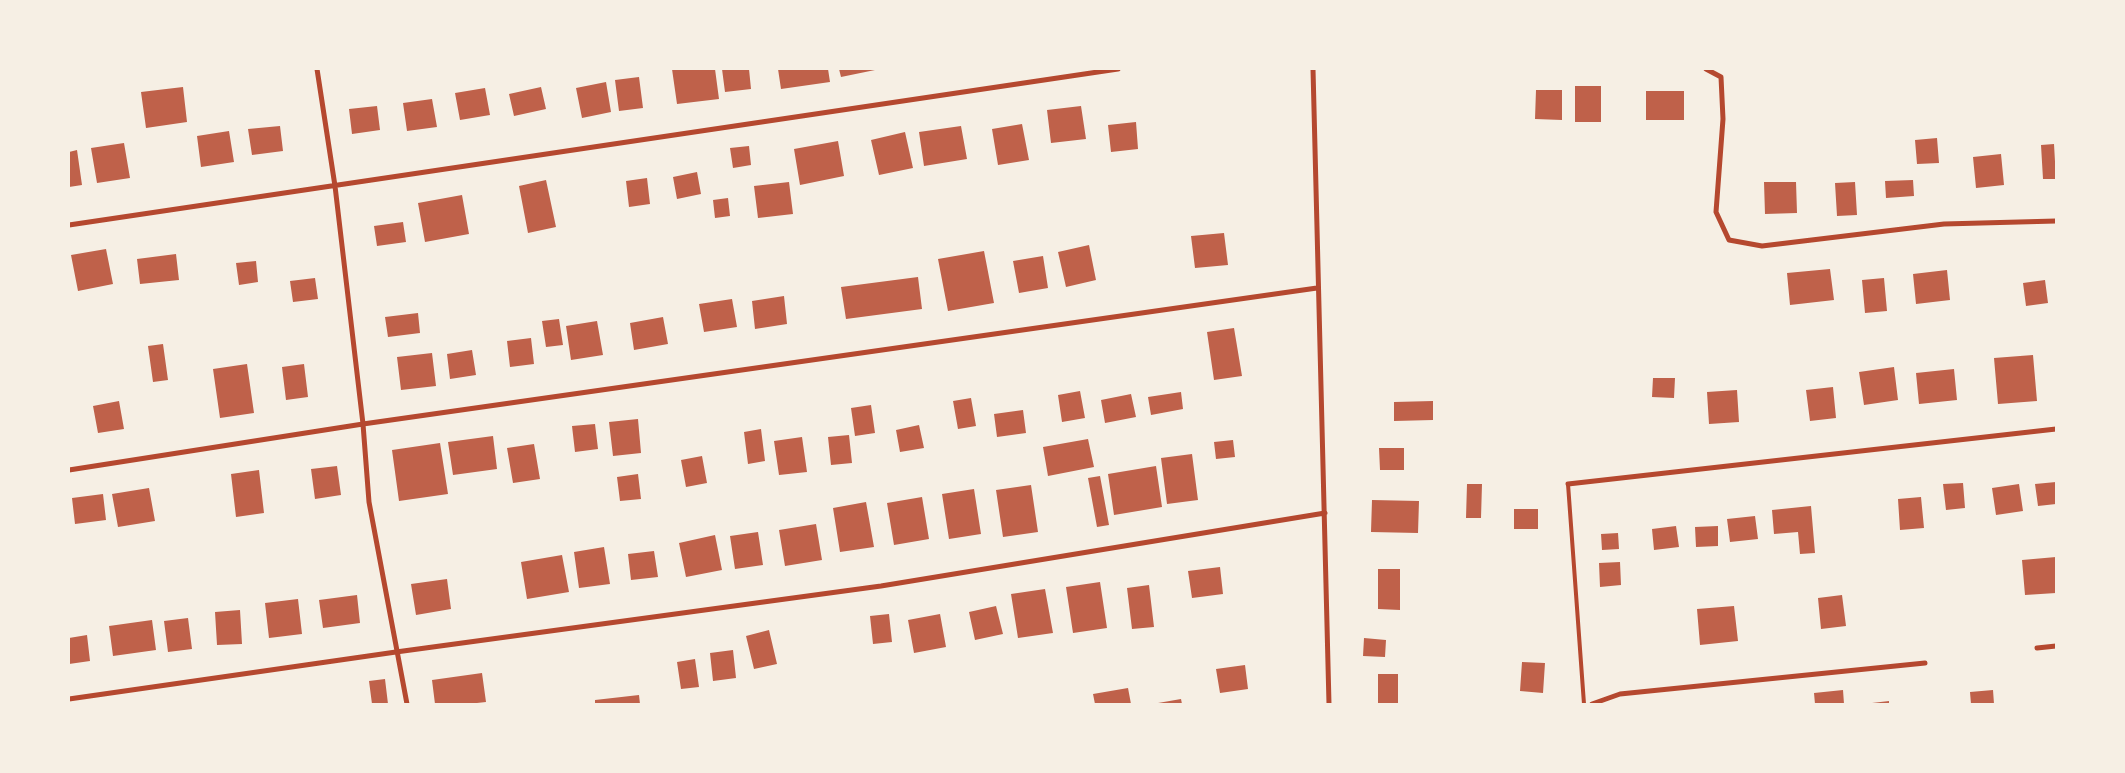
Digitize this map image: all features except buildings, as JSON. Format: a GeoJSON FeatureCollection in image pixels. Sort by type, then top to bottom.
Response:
{"type":"FeatureCollection","features":[{"type":"Feature","properties":{"kind":"street"},"geometry":{"type":"LineString","coordinates":[[317,69],[335,186],[364,424],[369,502],[407,704]]}},
{"type":"Feature","properties":{"kind":"street"},"geometry":{"type":"LineString","coordinates":[[69,224],[1118,69]]}},
{"type":"Feature","properties":{"kind":"street"},"geometry":{"type":"LineString","coordinates":[[1313,69],[1325,513],[1328,704]]}},
{"type":"Feature","properties":{"kind":"street"},"geometry":{"type":"LineString","coordinates":[[1706,69],[1721,77],[1723,119],[1716,212],[1729,240],[1762,246],[1944,224],[2056,221]]}},
{"type":"Feature","properties":{"kind":"street"},"geometry":{"type":"LineString","coordinates":[[69,470],[364,424],[1318,288]]}},
{"type":"Feature","properties":{"kind":"street"},"geometry":{"type":"LineString","coordinates":[[1568,484],[2056,430]]}},
{"type":"Feature","properties":{"kind":"street"},"geometry":{"type":"LineString","coordinates":[[69,700],[396,652],[881,586],[1325,513]]}},
{"type":"Feature","properties":{"kind":"street"},"geometry":{"type":"LineString","coordinates":[[2037,648],[2056,646]]}},
{"type":"Feature","properties":{"kind":"street"},"geometry":{"type":"LineString","coordinates":[[1592,704],[1620,694],[1925,663]]}},
{"type":"Feature","properties":{"kind":"lane"},"geometry":{"type":"LineString","coordinates":[[1568,484],[1584,704]]}}]}
